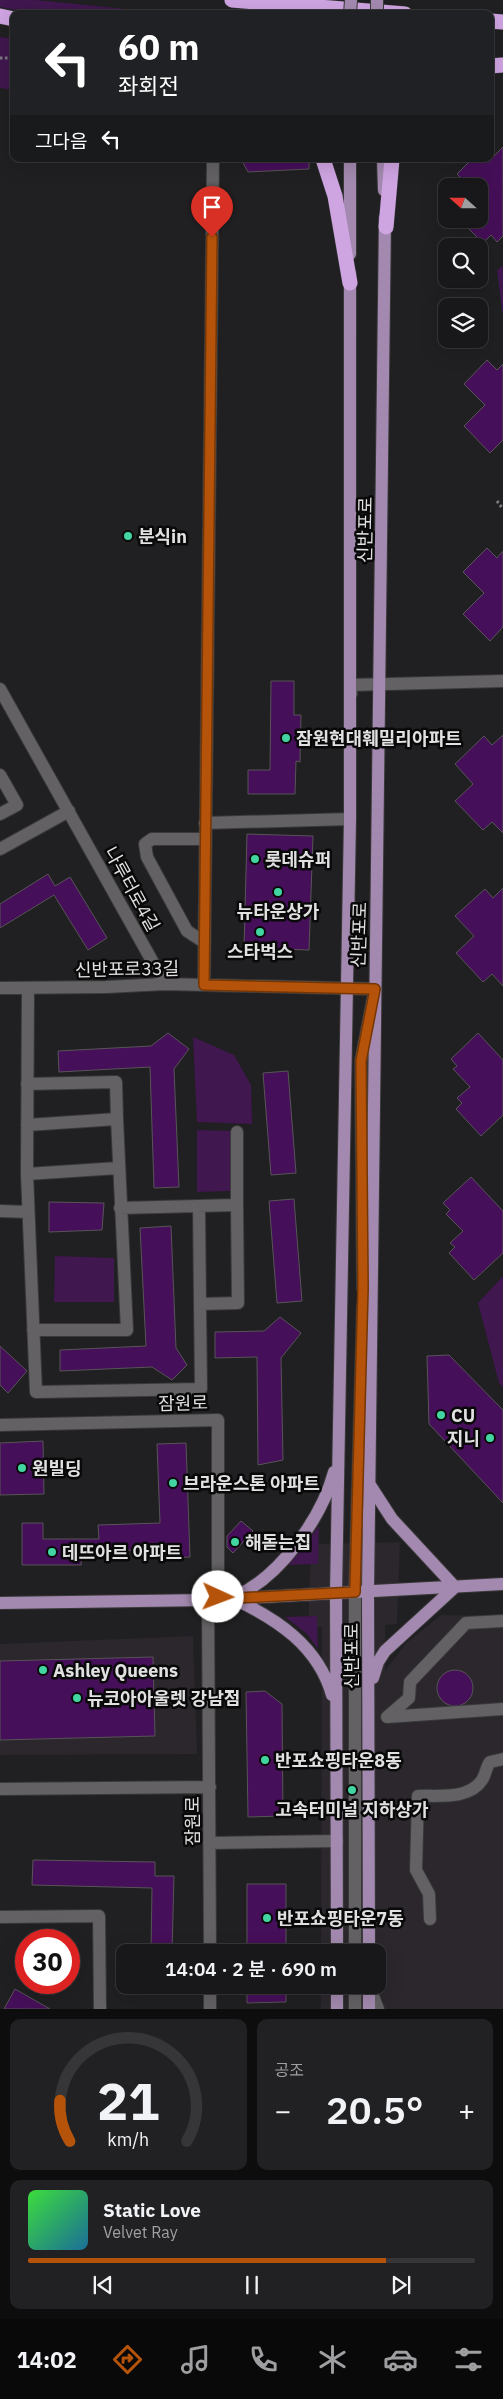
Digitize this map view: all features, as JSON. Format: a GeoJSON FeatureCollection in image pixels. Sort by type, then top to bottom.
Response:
{"type":"FeatureCollection","features":[{"type":"Feature","properties":{"kind":"highway"},"geometry":{"type":"LineString","coordinates":[[232,0],[356,10]]}},
{"type":"Feature","properties":{"kind":"highway"},"geometry":{"type":"LineString","coordinates":[[325,162],[335,196],[350,283]]}},
{"type":"Feature","properties":{"kind":"highway"},"geometry":{"type":"LineString","coordinates":[[386,227],[392,162]]}},
{"type":"Feature","properties":{"kind":"main road","name":"신반포로"},"geometry":{"type":"LineString","coordinates":[[337,1944],[336,1593],[350,819],[350,162]]}},
{"type":"Feature","properties":{"kind":"main road","name":"신반포로"},"geometry":{"type":"LineString","coordinates":[[369,1944],[368,1721],[362,1592],[370,1485],[386,227],[382,162]]}},
{"type":"Feature","properties":{"kind":"main road"},"geometry":{"type":"LineString","coordinates":[[232,1598],[266,1576],[306,1532],[327,1496],[339,1455]]}},
{"type":"Feature","properties":{"kind":"main road"},"geometry":{"type":"LineString","coordinates":[[370,1485],[392,1519],[455,1587]]}},
{"type":"Feature","properties":{"kind":"main road"},"geometry":{"type":"LineString","coordinates":[[0,1603],[213,1599],[503,1584]]}},
{"type":"Feature","properties":{"kind":"main road"},"geometry":{"type":"LineString","coordinates":[[368,1721],[373,1676],[382,1654],[419,1618],[455,1587]]}},
{"type":"Feature","properties":{"kind":"main road"},"geometry":{"type":"LineString","coordinates":[[232,1598],[270,1617],[306,1648],[324,1672],[336,1708]]}},
{"type":"Feature","properties":{"kind":"main road"},"geometry":{"type":"LineString","coordinates":[[337,1994],[337,2009]]}},
{"type":"Feature","properties":{"kind":"main road"},"geometry":{"type":"LineString","coordinates":[[369,1994],[369,2009]]}},
{"type":"Feature","properties":{"kind":"street"},"geometry":{"type":"LineString","coordinates":[[204,985],[213,162]]}},
{"type":"Feature","properties":{"kind":"street"},"geometry":{"type":"LineString","coordinates":[[347,989],[352,955],[355,739],[350,685],[503,681]]}},
{"type":"Feature","properties":{"kind":"street","name":"나루터로4길"},"geometry":{"type":"LineString","coordinates":[[0,689],[165,984]]}},
{"type":"Feature","properties":{"kind":"street"},"geometry":{"type":"LineString","coordinates":[[0,775],[16,805],[0,814]]}},
{"type":"Feature","properties":{"kind":"street"},"geometry":{"type":"LineString","coordinates":[[0,849],[69,811]]}},
{"type":"Feature","properties":{"kind":"street"},"geometry":{"type":"LineString","coordinates":[[205,823],[350,819]]}},
{"type":"Feature","properties":{"kind":"street"},"geometry":{"type":"LineString","coordinates":[[204,942],[187,931],[147,857],[145,844],[152,839],[205,839]]}},
{"type":"Feature","properties":{"kind":"street","name":"신반포로33길"},"geometry":{"type":"LineString","coordinates":[[0,988],[165,984],[375,989]]}},
{"type":"Feature","properties":{"kind":"street"},"geometry":{"type":"LineString","coordinates":[[28,988],[27,1174],[36,1392],[201,1389],[199,1206]]}},
{"type":"Feature","properties":{"kind":"street"},"geometry":{"type":"LineString","coordinates":[[355,1944],[362,1592],[363,1288],[361,1061],[375,989]]}},
{"type":"Feature","properties":{"kind":"street"},"geometry":{"type":"LineString","coordinates":[[27,1084],[116,1082],[118,1168],[127,1330],[33,1330]]}},
{"type":"Feature","properties":{"kind":"street"},"geometry":{"type":"LineString","coordinates":[[27,1125],[117,1119]]}},
{"type":"Feature","properties":{"kind":"street"},"geometry":{"type":"LineString","coordinates":[[200,1304],[238,1303],[237,1132]]}},
{"type":"Feature","properties":{"kind":"street"},"geometry":{"type":"LineString","coordinates":[[27,1174],[118,1168]]}},
{"type":"Feature","properties":{"kind":"street"},"geometry":{"type":"LineString","coordinates":[[120,1208],[238,1205]]}},
{"type":"Feature","properties":{"kind":"street"},"geometry":{"type":"LineString","coordinates":[[0,1211],[28,1212]]}},
{"type":"Feature","properties":{"kind":"street"},"geometry":{"type":"LineString","coordinates":[[363,1288],[372,1328]]}},
{"type":"Feature","properties":{"kind":"street","name":"잠원로"},"geometry":{"type":"LineString","coordinates":[[0,1425],[218,1420],[210,1787],[210,1944]]}},
{"type":"Feature","properties":{"kind":"street"},"geometry":{"type":"LineString","coordinates":[[387,1717],[409,1698],[410,1682],[466,1623],[503,1621]]}},
{"type":"Feature","properties":{"kind":"street"},"geometry":{"type":"LineString","coordinates":[[368,1721],[387,1717],[503,1710]]}},
{"type":"Feature","properties":{"kind":"street"},"geometry":{"type":"LineString","coordinates":[[430,1919],[429,1894],[416,1870],[418,1796],[457,1795],[470,1791],[481,1781],[490,1762],[503,1759]]}},
{"type":"Feature","properties":{"kind":"street"},"geometry":{"type":"LineString","coordinates":[[0,1789],[210,1787]]}},
{"type":"Feature","properties":{"kind":"street"},"geometry":{"type":"LineString","coordinates":[[210,1843],[336,1841]]}},
{"type":"Feature","properties":{"kind":"street"},"geometry":{"type":"LineString","coordinates":[[0,1917],[99,1916],[100,2009]]}},
{"type":"Feature","properties":{"kind":"street"},"geometry":{"type":"LineString","coordinates":[[210,1994],[210,2009]]}},
{"type":"Feature","properties":{"kind":"street"},"geometry":{"type":"LineString","coordinates":[[355,1994],[355,2009]]}},
{"type":"Feature","properties":{"kind":"street"},"geometry":{"type":"LineString","coordinates":[[372,1994],[378,2009]]}},
{"type":"Feature","properties":{"kind":"path"},"geometry":{"type":"LineString","coordinates":[[497,501],[503,509]]}},
{"type":"Feature","properties":{"kind":"shaded area"},"geometry":{"type":"Polygon","coordinates":[[[0,0],[35,0],[136,10],[18,10],[0,7],[0,0]]]}},
{"type":"Feature","properties":{"kind":"shaded area"},"geometry":{"type":"Polygon","coordinates":[[[0,37],[10,38],[10,89],[0,88],[0,37]]]}},
{"type":"Feature","properties":{"kind":"shaded area"},"geometry":{"type":"Polygon","coordinates":[[[503,266],[503,317],[497,270],[503,266]]]}},
{"type":"Feature","properties":{"kind":"shaded area"},"geometry":{"type":"Polygon","coordinates":[[[193,1037],[234,1055],[251,1085],[252,1124],[197,1122],[193,1037]]]}},
{"type":"Feature","properties":{"kind":"shaded area"},"geometry":{"type":"Polygon","coordinates":[[[197,1130],[233,1131],[232,1191],[197,1192],[197,1130]]]}},
{"type":"Feature","properties":{"kind":"shaded area"},"geometry":{"type":"Polygon","coordinates":[[[55,1256],[114,1258],[114,1302],[54,1302],[55,1256]]]}},
{"type":"Feature","properties":{"kind":"shaded area"},"geometry":{"type":"Polygon","coordinates":[[[503,1276],[503,1388],[499,1383],[478,1303],[503,1276]]]}},
{"type":"Feature","properties":{"kind":"shaded area"},"geometry":{"type":"Polygon","coordinates":[[[319,1526],[318,1564],[285,1565],[299,1553],[319,1526]]]}},
{"type":"Feature","properties":{"kind":"shaded area"},"geometry":{"type":"Polygon","coordinates":[[[400,1542],[397,1624],[385,1625],[385,1671],[406,1643],[441,1615],[503,1616],[503,2009],[383,2009],[382,1997],[382,2009],[321,2009],[321,1994],[386,1994],[386,1944],[321,1944],[322,1627],[308,1627],[311,1544],[400,1542]]]}},
{"type":"Feature","properties":{"kind":"shaded area"},"geometry":{"type":"Polygon","coordinates":[[[317,1616],[318,1649],[307,1634],[285,1617],[317,1616]]]}},
{"type":"Feature","properties":{"kind":"shaded area","name":"뉴코아아울렛 강남점"},"geometry":{"type":"Polygon","coordinates":[[[193,1636],[197,1754],[0,1755],[0,1644],[193,1636]]]}},
{"type":"Feature","properties":{"kind":"building"},"geometry":{"type":"Polygon","coordinates":[[[503,147],[503,236],[497,242],[491,235],[488,238],[478,238],[468,228],[488,228],[488,178],[461,178],[457,174],[469,162],[494,162],[494,156],[503,147]]]}},
{"type":"Feature","properties":{"kind":"building"},"geometry":{"type":"Polygon","coordinates":[[[243,162],[309,162],[309,169],[248,172],[243,162]]]}},
{"type":"Feature","properties":{"kind":"building"},"geometry":{"type":"Polygon","coordinates":[[[487,360],[497,370],[503,364],[503,440],[490,453],[464,426],[485,405],[464,384],[487,360]]]}},
{"type":"Feature","properties":{"kind":"building"},"geometry":{"type":"Polygon","coordinates":[[[487,548],[497,558],[503,551],[503,627],[490,641],[463,614],[484,593],[463,572],[487,548]]]}},
{"type":"Feature","properties":{"kind":"building","name":"잠원현대훼밀리아파트"},"geometry":{"type":"Polygon","coordinates":[[[271,681],[294,681],[294,715],[301,715],[300,762],[296,761],[295,794],[248,794],[248,770],[270,770],[271,681]]]}},
{"type":"Feature","properties":{"kind":"building"},"geometry":{"type":"Polygon","coordinates":[[[503,735],[503,833],[492,822],[483,830],[455,801],[473,784],[455,764],[484,736],[492,745],[503,735]]]}},
{"type":"Feature","properties":{"kind":"building","name":"뉴타운상가"},"geometry":{"type":"Polygon","coordinates":[[[247,834],[313,836],[309,950],[244,948],[247,834]]]}},
{"type":"Feature","properties":{"kind":"building"},"geometry":{"type":"Polygon","coordinates":[[[48,874],[55,886],[70,877],[107,938],[88,950],[54,895],[0,928],[0,904],[48,874]]]}},
{"type":"Feature","properties":{"kind":"building"},"geometry":{"type":"Polygon","coordinates":[[[503,888],[503,986],[492,974],[483,982],[456,953],[474,936],[455,916],[485,889],[493,898],[503,888]]]}},
{"type":"Feature","properties":{"kind":"building"},"geometry":{"type":"Polygon","coordinates":[[[168,1033],[189,1049],[174,1069],[179,1187],[154,1188],[150,1067],[59,1072],[58,1051],[151,1046],[168,1033]]]}},
{"type":"Feature","properties":{"kind":"building"},"geometry":{"type":"Polygon","coordinates":[[[478,1033],[503,1060],[503,1115],[481,1136],[456,1109],[462,1103],[457,1098],[470,1087],[453,1069],[457,1066],[451,1059],[478,1033]]]}},
{"type":"Feature","properties":{"kind":"building"},"geometry":{"type":"Polygon","coordinates":[[[288,1071],[296,1173],[271,1175],[263,1073],[288,1071]]]}},
{"type":"Feature","properties":{"kind":"building"},"geometry":{"type":"Polygon","coordinates":[[[471,1177],[503,1211],[503,1253],[474,1280],[449,1253],[455,1247],[450,1243],[463,1231],[446,1214],[450,1210],[443,1203],[471,1177]]]}},
{"type":"Feature","properties":{"kind":"building"},"geometry":{"type":"Polygon","coordinates":[[[294,1199],[302,1301],[277,1303],[269,1201],[294,1199]]]}},
{"type":"Feature","properties":{"kind":"building"},"geometry":{"type":"Polygon","coordinates":[[[49,1202],[104,1203],[102,1230],[49,1232],[49,1202]]]}},
{"type":"Feature","properties":{"kind":"building"},"geometry":{"type":"Polygon","coordinates":[[[171,1226],[176,1348],[187,1365],[172,1380],[152,1367],[60,1371],[60,1350],[146,1346],[140,1228],[171,1226]]]}},
{"type":"Feature","properties":{"kind":"building"},"geometry":{"type":"Polygon","coordinates":[[[280,1317],[301,1333],[281,1358],[283,1460],[258,1465],[257,1357],[215,1358],[215,1332],[264,1331],[280,1317]]]}},
{"type":"Feature","properties":{"kind":"building"},"geometry":{"type":"Polygon","coordinates":[[[0,1346],[27,1371],[8,1393],[0,1385],[0,1346]]]}},
{"type":"Feature","properties":{"kind":"building"},"geometry":{"type":"Polygon","coordinates":[[[449,1355],[503,1410],[503,1503],[429,1424],[427,1356],[449,1355]]]}},
{"type":"Feature","properties":{"kind":"building","name":"원빌딩"},"geometry":{"type":"Polygon","coordinates":[[[43,1441],[44,1494],[0,1495],[0,1443],[43,1441]]]}},
{"type":"Feature","properties":{"kind":"building","name":"브라운스톤 아파트"},"geometry":{"type":"Polygon","coordinates":[[[186,1443],[190,1557],[160,1558],[160,1549],[82,1552],[81,1565],[22,1565],[22,1523],[43,1523],[43,1539],[99,1539],[98,1525],[160,1523],[157,1444],[186,1443]]]}},
{"type":"Feature","properties":{"kind":"building","name":"해돋는집"},"geometry":{"type":"Polygon","coordinates":[[[241,1521],[253,1531],[233,1553],[227,1547],[227,1536],[241,1521]]]}},
{"type":"Feature","properties":{"kind":"building","name":"뉴코아아울렛 강남점"},"geometry":{"type":"Polygon","coordinates":[[[153,1657],[155,1736],[0,1740],[0,1661],[153,1657]]]}},
{"type":"Feature","properties":{"kind":"building"},"geometry":{"type":"Polygon","coordinates":[[[455,1670],[462,1671],[468,1675],[472,1681],[472,1695],[468,1701],[462,1705],[455,1706],[448,1705],[442,1701],[438,1695],[437,1688],[438,1681],[442,1675],[448,1671],[455,1670]]]}},
{"type":"Feature","properties":{"kind":"building","name":"반포쇼핑타운8동"},"geometry":{"type":"Polygon","coordinates":[[[265,1691],[282,1704],[283,1816],[248,1817],[246,1692],[265,1691]]]}},
{"type":"Feature","properties":{"kind":"building"},"geometry":{"type":"Polygon","coordinates":[[[33,1860],[155,1862],[155,1876],[174,1876],[172,1944],[151,1944],[152,1888],[32,1885],[33,1860]]]}},
{"type":"Feature","properties":{"kind":"building","name":"반포쇼핑타운7동"},"geometry":{"type":"Polygon","coordinates":[[[247,1884],[286,1884],[286,1944],[247,1944],[247,1884]]]}},
{"type":"Feature","properties":{"kind":"building"},"geometry":{"type":"Polygon","coordinates":[[[15,1989],[15,1994],[24,1994],[50,2009],[4,2009],[15,1989]]]}},
{"type":"Feature","properties":{"kind":"building"},"geometry":{"type":"Polygon","coordinates":[[[247,1994],[286,1994],[286,2002],[247,2003],[247,1994]]]}},
{"type":"Feature","properties":{"kind":"place","name":"분식in"},"geometry":{"type":"Point","coordinates":[128,536]}},
{"type":"Feature","properties":{"kind":"place","name":"잠원현대훼밀리아파트"},"geometry":{"type":"Point","coordinates":[286,738]}},
{"type":"Feature","properties":{"kind":"place","name":"롯데슈퍼"},"geometry":{"type":"Point","coordinates":[255,859]}},
{"type":"Feature","properties":{"kind":"place","name":"뉴타운상가"},"geometry":{"type":"Point","coordinates":[278,892]}},
{"type":"Feature","properties":{"kind":"place","name":"스타벅스"},"geometry":{"type":"Point","coordinates":[260,932]}},
{"type":"Feature","properties":{"kind":"place","name":"CU"},"geometry":{"type":"Point","coordinates":[441,1415]}},
{"type":"Feature","properties":{"kind":"place","name":"지니"},"geometry":{"type":"Point","coordinates":[490,1438]}},
{"type":"Feature","properties":{"kind":"place","name":"원빌딩"},"geometry":{"type":"Point","coordinates":[22,1468]}},
{"type":"Feature","properties":{"kind":"place","name":"브라운스톤 아파트"},"geometry":{"type":"Point","coordinates":[173,1483]}},
{"type":"Feature","properties":{"kind":"place","name":"해돋는집"},"geometry":{"type":"Point","coordinates":[235,1542]}},
{"type":"Feature","properties":{"kind":"place","name":"데뜨아르 아파트"},"geometry":{"type":"Point","coordinates":[52,1552]}},
{"type":"Feature","properties":{"kind":"place","name":"Ashley Queens"},"geometry":{"type":"Point","coordinates":[43,1670]}},
{"type":"Feature","properties":{"kind":"place","name":"뉴코아아울렛 강남점"},"geometry":{"type":"Point","coordinates":[77,1698]}},
{"type":"Feature","properties":{"kind":"place","name":"반포쇼핑타운8동"},"geometry":{"type":"Point","coordinates":[265,1760]}},
{"type":"Feature","properties":{"kind":"place","name":"고속터미널 지하상가"},"geometry":{"type":"Point","coordinates":[352,1790]}},
{"type":"Feature","properties":{"kind":"place","name":"반포쇼핑타운7동"},"geometry":{"type":"Point","coordinates":[267,1918]}},
{"type":"Feature","properties":{"kind":"route"},"geometry":{"type":"LineString","coordinates":[[212,237],[204,985],[375,989],[361,1061],[363,1288],[355,1592],[218,1599],[218,1597]]}}]}
